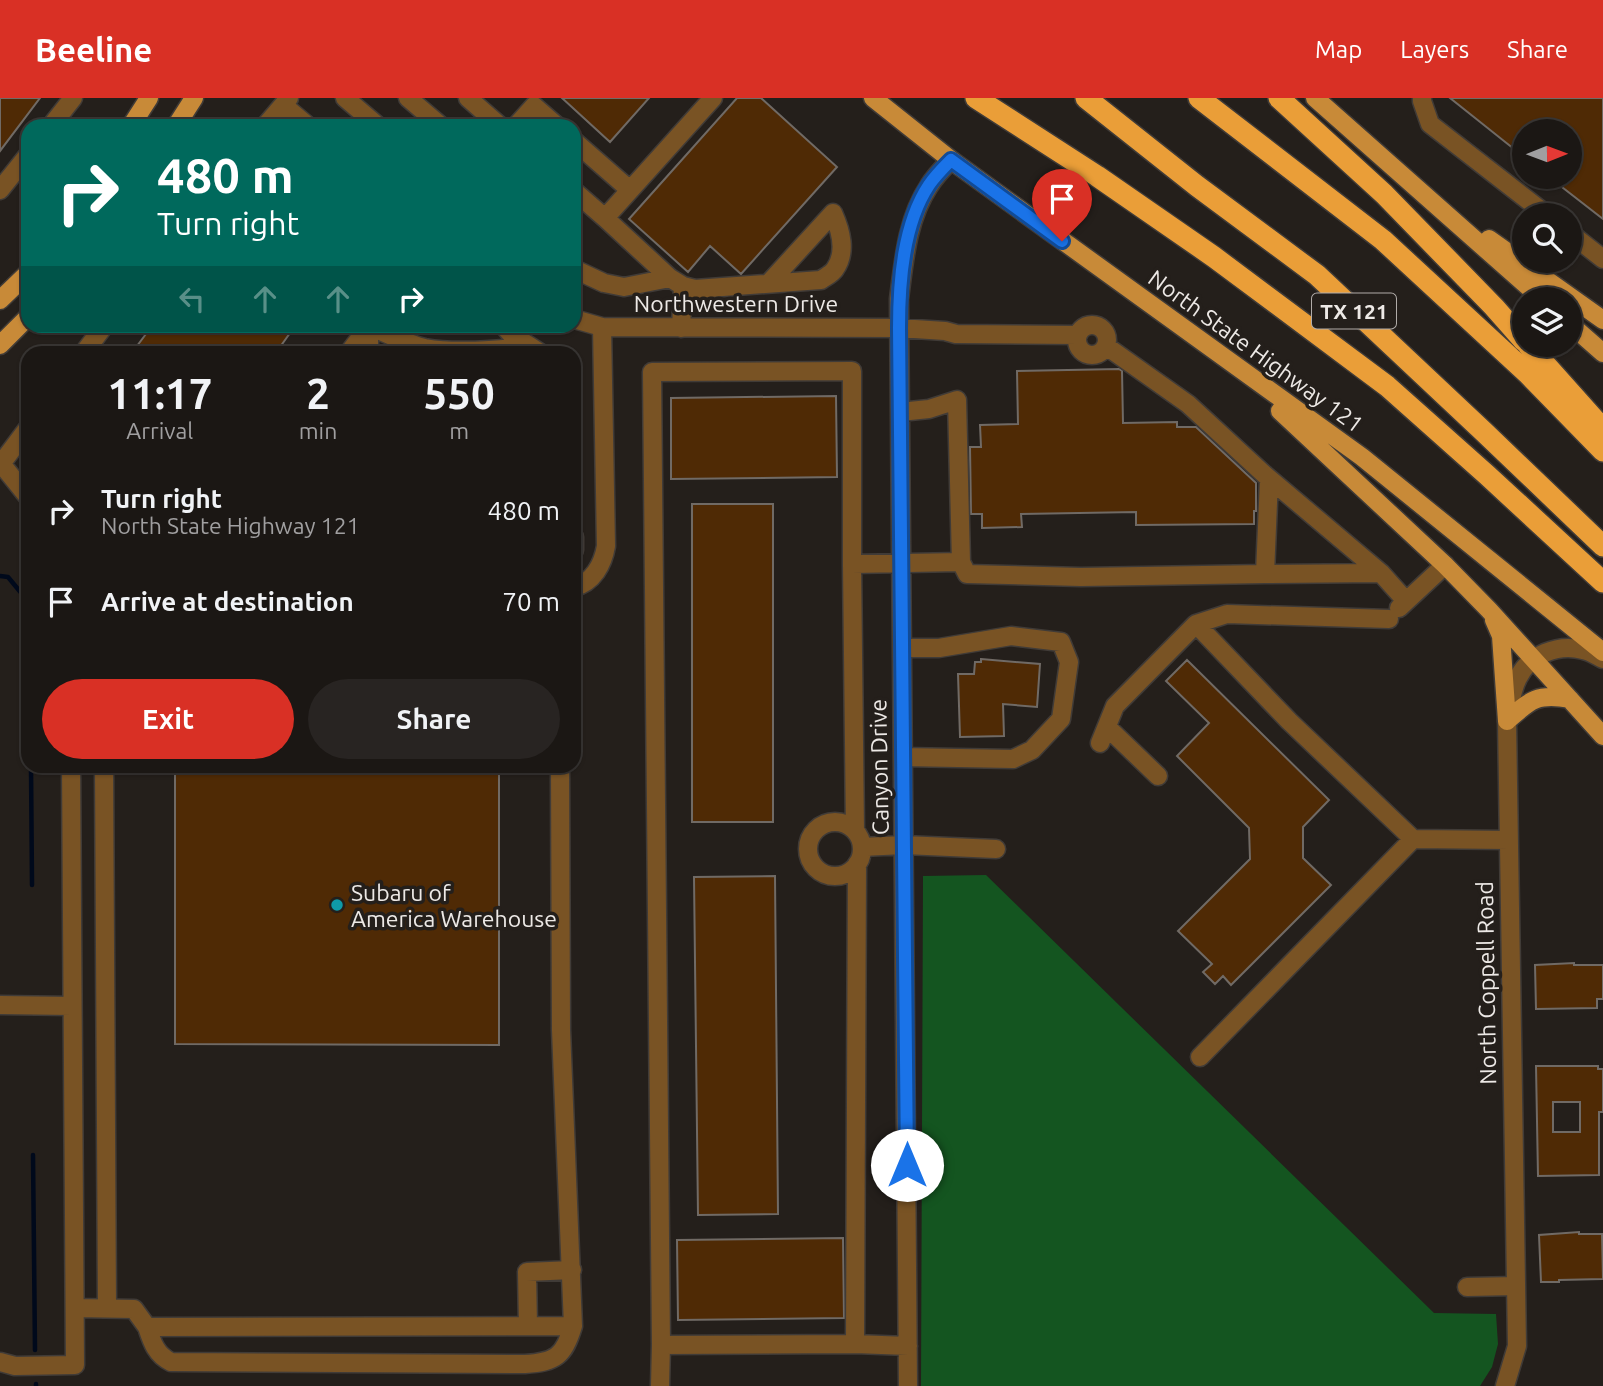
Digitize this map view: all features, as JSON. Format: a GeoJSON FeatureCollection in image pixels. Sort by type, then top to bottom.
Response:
{"type":"FeatureCollection","features":[{"type":"Feature","properties":{"kind":"highway"},"geometry":{"type":"LineString","coordinates":[[976,98],[1097,176],[1203,250],[1387,386],[1603,582]]}},
{"type":"Feature","properties":{"kind":"highway","name":"TX 121"},"geometry":{"type":"LineString","coordinates":[[1086,98],[1197,186],[1317,275],[1603,546]]}},
{"type":"Feature","properties":{"kind":"highway","name":"TX 121"},"geometry":{"type":"LineString","coordinates":[[1199,98],[1383,240],[1527,373],[1603,451]]}},
{"type":"Feature","properties":{"kind":"highway"},"geometry":{"type":"LineString","coordinates":[[1279,98],[1384,194],[1512,328]]}},
{"type":"Feature","properties":{"kind":"highway"},"geometry":{"type":"LineString","coordinates":[[1539,357],[1603,429]]}},
{"type":"Feature","properties":{"kind":"main road"},"geometry":{"type":"LineString","coordinates":[[136,119],[149,98]]}},
{"type":"Feature","properties":{"kind":"main road"},"geometry":{"type":"LineString","coordinates":[[180,119],[194,98]]}},
{"type":"Feature","properties":{"kind":"main road","name":"North State Highway 121"},"geometry":{"type":"LineString","coordinates":[[873,98],[951,160],[1362,457],[1603,652]]}},
{"type":"Feature","properties":{"kind":"main road"},"geometry":{"type":"LineString","coordinates":[[1322,100],[1528,287]]}},
{"type":"Feature","properties":{"kind":"main road"},"geometry":{"type":"LineString","coordinates":[[1421,192],[1603,320]]}},
{"type":"Feature","properties":{"kind":"main road"},"geometry":{"type":"LineString","coordinates":[[0,300],[21,280]]}},
{"type":"Feature","properties":{"kind":"main road"},"geometry":{"type":"LineString","coordinates":[[0,345],[21,324]]}},
{"type":"Feature","properties":{"kind":"main road"},"geometry":{"type":"LineString","coordinates":[[1582,335],[1603,353]]}},
{"type":"Feature","properties":{"kind":"main road"},"geometry":{"type":"LineString","coordinates":[[1195,337],[1294,423],[1445,565],[1603,736]]}},
{"type":"Feature","properties":{"kind":"main road"},"geometry":{"type":"LineString","coordinates":[[1489,610],[1501,636],[1507,721]]}},
{"type":"Feature","properties":{"kind":"main road"},"geometry":{"type":"LineString","coordinates":[[1507,721],[1527,704],[1540,698],[1552,696],[1570,699]]}},
{"type":"Feature","properties":{"kind":"street"},"geometry":{"type":"LineString","coordinates":[[57,119],[74,98]]}},
{"type":"Feature","properties":{"kind":"street"},"geometry":{"type":"LineString","coordinates":[[345,98],[370,119]]}},
{"type":"Feature","properties":{"kind":"street"},"geometry":{"type":"LineString","coordinates":[[408,98],[433,119]]}},
{"type":"Feature","properties":{"kind":"street"},"geometry":{"type":"LineString","coordinates":[[468,98],[492,119]]}},
{"type":"Feature","properties":{"kind":"street"},"geometry":{"type":"LineString","coordinates":[[605,218],[713,98]]}},
{"type":"Feature","properties":{"kind":"street"},"geometry":{"type":"LineString","coordinates":[[1422,98],[1430,124],[1532,203]]}},
{"type":"Feature","properties":{"kind":"street"},"geometry":{"type":"LineString","coordinates":[[271,119],[286,101],[302,119]]}},
{"type":"Feature","properties":{"kind":"street"},"geometry":{"type":"LineString","coordinates":[[522,119],[534,106],[549,119]]}},
{"type":"Feature","properties":{"kind":"street"},"geometry":{"type":"LineString","coordinates":[[581,147],[630,190]]}},
{"type":"Feature","properties":{"kind":"street","name":"Canyon Drive"},"geometry":{"type":"LineString","coordinates":[[908,1386],[899,299],[910,227],[930,183],[951,160]]}},
{"type":"Feature","properties":{"kind":"street"},"geometry":{"type":"LineString","coordinates":[[0,191],[21,164]]}},
{"type":"Feature","properties":{"kind":"street"},"geometry":{"type":"LineString","coordinates":[[581,197],[676,282],[695,289],[769,284],[821,280],[834,271],[840,256],[843,239],[833,213],[769,284]]}},
{"type":"Feature","properties":{"kind":"street"},"geometry":{"type":"LineString","coordinates":[[1582,242],[1603,259]]}},
{"type":"Feature","properties":{"kind":"street"},"geometry":{"type":"LineString","coordinates":[[581,272],[604,283],[624,287],[676,282]]}},
{"type":"Feature","properties":{"kind":"street"},"geometry":{"type":"LineString","coordinates":[[676,282],[681,328]]}},
{"type":"Feature","properties":{"kind":"street","name":"Northwestern Drive"},"geometry":{"type":"LineString","coordinates":[[581,321],[602,327],[899,328],[956,334],[1078,335],[1086,326],[1096,326],[1107,336],[1106,346],[1188,404],[1269,479]]}},
{"type":"Feature","properties":{"kind":"street"},"geometry":{"type":"LineString","coordinates":[[581,585],[598,570],[604,559],[606,546],[602,327]]}},
{"type":"Feature","properties":{"kind":"street"},"geometry":{"type":"LineString","coordinates":[[386,333],[419,346]]}},
{"type":"Feature","properties":{"kind":"street"},"geometry":{"type":"LineString","coordinates":[[510,333],[530,346]]}},
{"type":"Feature","properties":{"kind":"street"},"geometry":{"type":"LineString","coordinates":[[660,1386],[652,372],[852,371],[852,564],[858,848],[855,1344]]}},
{"type":"Feature","properties":{"kind":"street"},"geometry":{"type":"LineString","coordinates":[[900,412],[929,409],[957,400],[961,562],[967,574],[1081,577],[1381,573]]}},
{"type":"Feature","properties":{"kind":"street"},"geometry":{"type":"LineString","coordinates":[[21,437],[1,463],[21,488]]}},
{"type":"Feature","properties":{"kind":"street"},"geometry":{"type":"LineString","coordinates":[[1269,479],[1381,573],[1398,610]]}},
{"type":"Feature","properties":{"kind":"street"},"geometry":{"type":"LineString","coordinates":[[1265,574],[1269,479]]}},
{"type":"Feature","properties":{"kind":"street"},"geometry":{"type":"LineString","coordinates":[[852,564],[961,562]]}},
{"type":"Feature","properties":{"kind":"street"},"geometry":{"type":"LineString","coordinates":[[1158,776],[1104,735],[1115,706],[1196,624],[1227,614],[1398,610],[1445,565]]}},
{"type":"Feature","properties":{"kind":"street"},"geometry":{"type":"LineString","coordinates":[[1196,624],[1289,721],[1413,839],[1509,840]]}},
{"type":"Feature","properties":{"kind":"street"},"geometry":{"type":"LineString","coordinates":[[902,648],[939,648],[1011,636],[1060,642],[1069,662],[1061,719],[1032,750],[1013,759],[903,757]]}},
{"type":"Feature","properties":{"kind":"street"},"geometry":{"type":"LineString","coordinates":[[1534,659],[1548,651],[1561,648],[1583,650],[1603,659]]}},
{"type":"Feature","properties":{"kind":"street","name":"North Coppell Road"},"geometry":{"type":"LineString","coordinates":[[1505,1386],[1517,1346],[1507,721],[1518,676],[1534,659]]}},
{"type":"Feature","properties":{"kind":"street"},"geometry":{"type":"LineString","coordinates":[[0,1362],[15,1366],[75,1365],[71,773]]}},
{"type":"Feature","properties":{"kind":"street"},"geometry":{"type":"LineString","coordinates":[[104,773],[107,1307]]}},
{"type":"Feature","properties":{"kind":"street"},"geometry":{"type":"LineString","coordinates":[[75,1308],[134,1309],[147,1327],[155,1349],[163,1359],[171,1362],[525,1364],[542,1363],[558,1356],[568,1343],[573,1326],[561,1030],[560,773]]}},
{"type":"Feature","properties":{"kind":"street"},"geometry":{"type":"LineString","coordinates":[[1200,1057],[1413,839]]}},
{"type":"Feature","properties":{"kind":"street"},"geometry":{"type":"LineString","coordinates":[[858,848],[904,845],[996,849]]}},
{"type":"Feature","properties":{"kind":"street"},"geometry":{"type":"LineString","coordinates":[[0,1005],[72,1006]]}},
{"type":"Feature","properties":{"kind":"street"},"geometry":{"type":"LineString","coordinates":[[528,1326],[527,1272],[572,1270]]}},
{"type":"Feature","properties":{"kind":"street"},"geometry":{"type":"LineString","coordinates":[[1467,1287],[1516,1286]]}},
{"type":"Feature","properties":{"kind":"street"},"geometry":{"type":"LineString","coordinates":[[147,1327],[573,1326]]}},
{"type":"Feature","properties":{"kind":"street"},"geometry":{"type":"LineString","coordinates":[[661,1345],[908,1346]]}},
{"type":"Feature","properties":{"kind":"green space"},"geometry":{"type":"Polygon","coordinates":[[[986,875],[1434,1313],[1496,1314],[1498,1344],[1492,1367],[1480,1386],[921,1386],[923,876],[986,875]]]}},
{"type":"Feature","properties":{"kind":"building"},"geometry":{"type":"Polygon","coordinates":[[[0,98],[40,98],[24,119],[21,119],[21,123],[0,151],[0,98]]]}},
{"type":"Feature","properties":{"kind":"building"},"geometry":{"type":"Polygon","coordinates":[[[562,98],[649,98],[610,142],[562,98]]]}},
{"type":"Feature","properties":{"kind":"building"},"geometry":{"type":"Polygon","coordinates":[[[737,98],[761,98],[837,167],[741,274],[710,246],[688,272],[629,219],[737,98]]]}},
{"type":"Feature","properties":{"kind":"building"},"geometry":{"type":"Polygon","coordinates":[[[1450,98],[1603,98],[1603,219],[1564,189],[1582,189],[1582,119],[1512,119],[1512,147],[1450,98]]]}},
{"type":"Feature","properties":{"kind":"building"},"geometry":{"type":"Polygon","coordinates":[[[147,333],[290,333],[281,346],[137,346],[147,333]]]}},
{"type":"Feature","properties":{"kind":"building"},"geometry":{"type":"Polygon","coordinates":[[[1017,371],[1122,371],[1123,423],[1177,422],[1177,427],[1196,427],[1256,483],[1254,524],[1136,525],[1136,512],[1021,514],[1022,527],[982,528],[982,514],[971,514],[970,447],[981,447],[980,425],[1018,424],[1017,371]]]}},
{"type":"Feature","properties":{"kind":"building"},"geometry":{"type":"Polygon","coordinates":[[[836,396],[837,477],[671,479],[671,398],[836,396]]]}},
{"type":"Feature","properties":{"kind":"building"},"geometry":{"type":"Polygon","coordinates":[[[692,504],[773,504],[773,822],[692,822],[692,504]]]}},
{"type":"Feature","properties":{"kind":"building"},"geometry":{"type":"Polygon","coordinates":[[[981,659],[1040,664],[1037,707],[1003,704],[1004,736],[960,737],[958,674],[974,674],[975,662],[981,662],[981,659]]]}},
{"type":"Feature","properties":{"kind":"building"},"geometry":{"type":"Polygon","coordinates":[[[1187,660],[1329,800],[1303,827],[1303,858],[1331,885],[1231,985],[1223,976],[1215,984],[1203,972],[1212,964],[1178,931],[1250,859],[1249,828],[1177,756],[1209,723],[1166,681],[1187,660]]]}},
{"type":"Feature","properties":{"kind":"building","name":"Subaru of America Warehouse"},"geometry":{"type":"Polygon","coordinates":[[[175,773],[499,773],[499,1045],[175,1044],[175,773]]]}},
{"type":"Feature","properties":{"kind":"building"},"geometry":{"type":"Polygon","coordinates":[[[775,876],[778,1214],[698,1215],[694,877],[775,876]]]}},
{"type":"Feature","properties":{"kind":"building"},"geometry":{"type":"Polygon","coordinates":[[[1535,965],[1603,965],[1603,999],[1597,999],[1597,1008],[1536,1009],[1535,965]]]}},
{"type":"Feature","properties":{"kind":"building"},"geometry":{"type":"Polygon","coordinates":[[[1536,1066],[1598,1066],[1598,1069],[1603,1069],[1603,1112],[1599,1112],[1599,1175],[1538,1176],[1536,1066]],[[1553,1102],[1553,1132],[1580,1132],[1580,1102],[1553,1102]]]}},
{"type":"Feature","properties":{"kind":"building"},"geometry":{"type":"Polygon","coordinates":[[[1579,1232],[1602,1234],[1603,1279],[1541,1282],[1539,1235],[1579,1232]]]}},
{"type":"Feature","properties":{"kind":"building"},"geometry":{"type":"Polygon","coordinates":[[[843,1238],[844,1318],[678,1320],[677,1240],[843,1238]]]}},
{"type":"Feature","properties":{"kind":"waterway"},"geometry":{"type":"LineString","coordinates":[[0,576],[8,577],[21,593]]}},
{"type":"Feature","properties":{"kind":"waterway"},"geometry":{"type":"LineString","coordinates":[[31,773],[32,885]]}},
{"type":"Feature","properties":{"kind":"waterway"},"geometry":{"type":"LineString","coordinates":[[33,1155],[35,1350]]}},
{"type":"Feature","properties":{"kind":"place","name":"Subaru of America Warehouse"},"geometry":{"type":"Point","coordinates":[337,905]}},
{"type":"Feature","properties":{"kind":"route"},"geometry":{"type":"LineString","coordinates":[[907,1165],[899,328],[904,259],[910,227],[922,198],[930,183],[951,160],[1062,241]]}}]}
